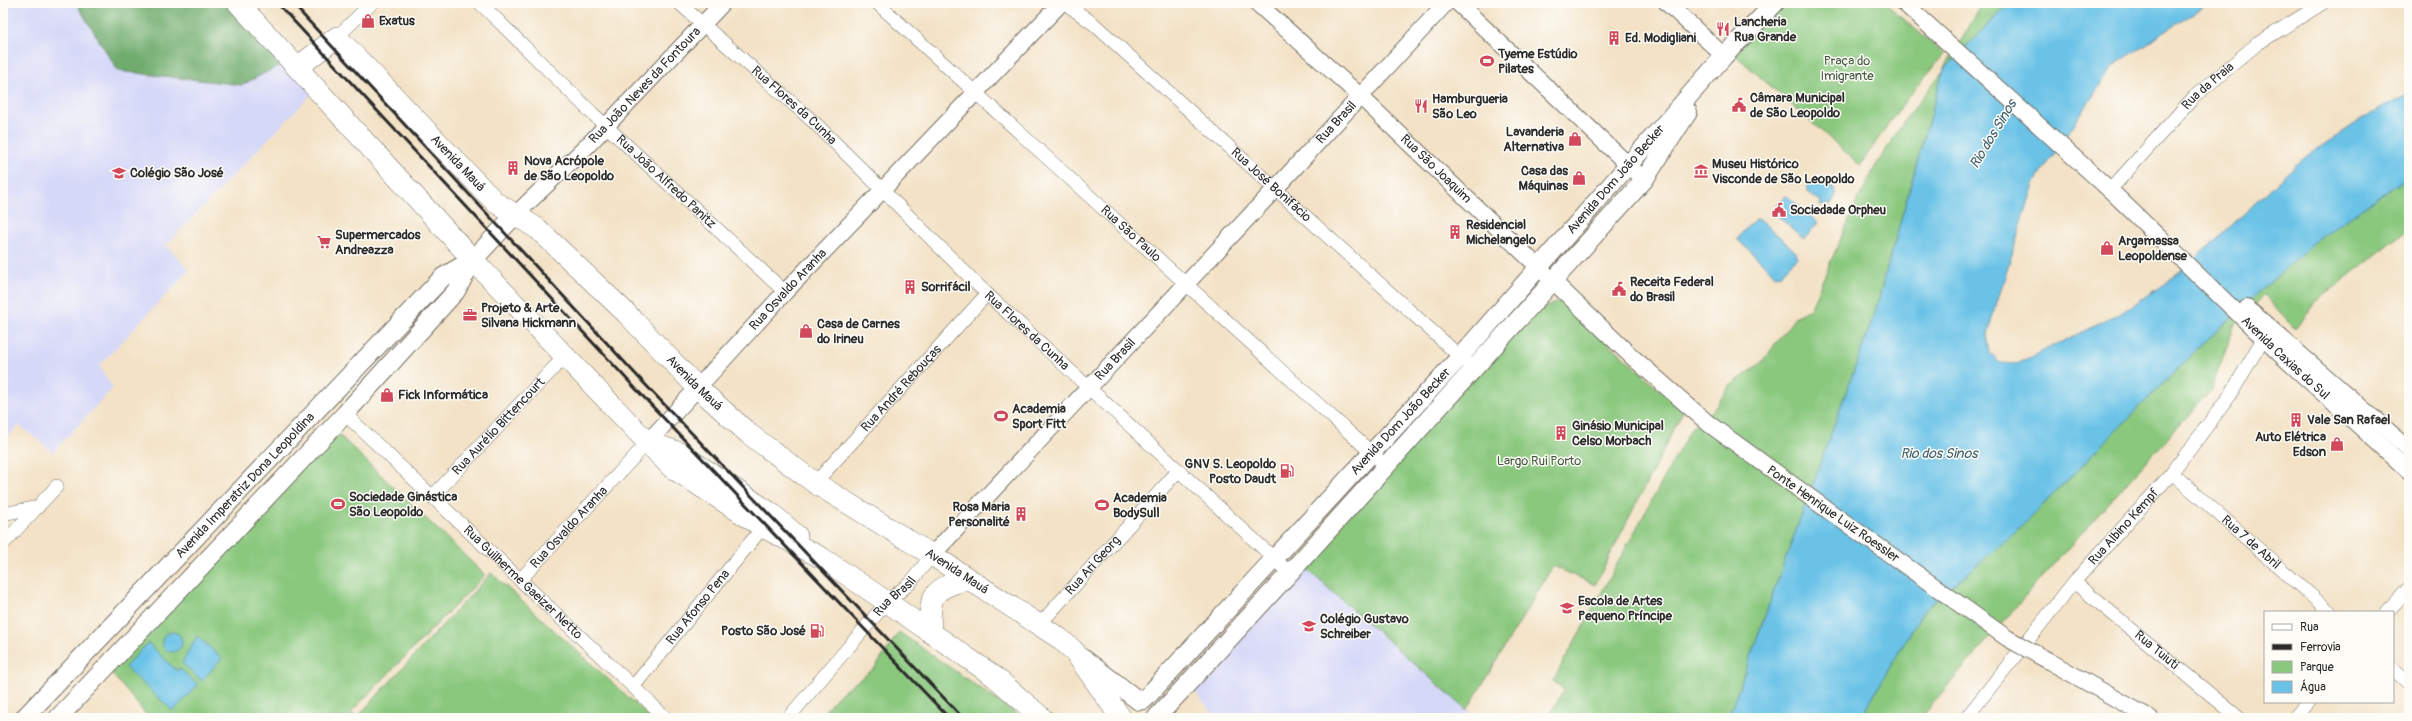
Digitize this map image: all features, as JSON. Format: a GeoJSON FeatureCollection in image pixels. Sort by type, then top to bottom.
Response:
{"type":"FeatureCollection","features":[{"type":"Feature","properties":{"kind":"main road"},"geometry":{"type":"LineString","coordinates":[[238,3],[473,260],[566,355],[671,467],[762,527],[822,558]]}},
{"type":"Feature","properties":{"kind":"main road","name":"Avenida Dom João Becker"},"geometry":{"type":"LineString","coordinates":[[1074,651],[1142,701],[1460,357],[1724,56],[1775,3]]}},
{"type":"Feature","properties":{"kind":"main road"},"geometry":{"type":"LineString","coordinates":[[298,67],[337,37]]}},
{"type":"Feature","properties":{"kind":"main road","name":"Avenida Mauá"},"geometry":{"type":"LineString","coordinates":[[337,37],[495,202],[514,216],[538,229],[626,313],[697,387],[749,434],[815,484],[932,555],[1040,624],[1074,651],[1121,718]]}},
{"type":"Feature","properties":{"kind":"main road","name":"Avenida Dom João Becker"},"geometry":{"type":"LineString","coordinates":[[1156,718],[1290,573],[1385,465],[1474,369],[1552,280],[1644,180],[1689,111],[1710,73]]}},
{"type":"Feature","properties":{"kind":"main road","name":"Avenida Imperatriz Dona Leopoldina"},"geometry":{"type":"LineString","coordinates":[[58,718],[345,414],[456,291],[473,260],[514,216]]}},
{"type":"Feature","properties":{"kind":"main road","name":"Avenida Imperatriz Dona Leopoldina"},"geometry":{"type":"LineString","coordinates":[[24,718],[443,277],[473,260]]}},
{"type":"Feature","properties":{"kind":"main road"},"geometry":{"type":"LineString","coordinates":[[648,442],[680,453],[759,505],[822,558],[995,677],[1042,718]]}},
{"type":"Feature","properties":{"kind":"main road"},"geometry":{"type":"LineString","coordinates":[[168,568],[186,582]]}},
{"type":"Feature","properties":{"kind":"main road"},"geometry":{"type":"LineString","coordinates":[[931,632],[929,609],[934,596],[946,584],[969,579]]}},
{"type":"Feature","properties":{"kind":"street"},"geometry":{"type":"LineString","coordinates":[[337,37],[372,3]]}},
{"type":"Feature","properties":{"kind":"street","name":"Rua João Alfredo Panitz"},"geometry":{"type":"LineString","coordinates":[[480,3],[606,126],[785,292]]}},
{"type":"Feature","properties":{"kind":"street","name":"Rua Flores da Cunha"},"geometry":{"type":"LineString","coordinates":[[679,3],[816,125],[987,294],[1088,389],[1290,573]]}},
{"type":"Feature","properties":{"kind":"street","name":"Rua João Neves da Fontoura"},"geometry":{"type":"LineString","coordinates":[[514,216],[606,126],[723,3]]}},
{"type":"Feature","properties":{"kind":"street","name":"Rua São Paulo"},"geometry":{"type":"LineString","coordinates":[[877,3],[975,94],[1385,465]]}},
{"type":"Feature","properties":{"kind":"street","name":"Rua Osvaldo Aranha"},"geometry":{"type":"LineString","coordinates":[[520,580],[785,292],[1061,3]]}},
{"type":"Feature","properties":{"kind":"street","name":"Rua José Bonifácio"},"geometry":{"type":"LineString","coordinates":[[1065,3],[1095,25],[1275,190],[1474,369]]}},
{"type":"Feature","properties":{"kind":"street","name":"Rua São Joaquim"},"geometry":{"type":"LineString","coordinates":[[1257,3],[1360,96],[1630,355]]}},
{"type":"Feature","properties":{"kind":"street","name":"Rua Brasil"},"geometry":{"type":"LineString","coordinates":[[788,718],[887,602],[910,583],[932,555],[1275,190],[1446,3]]}},
{"type":"Feature","properties":{"kind":"street"},"geometry":{"type":"LineString","coordinates":[[1458,3],[1644,180]]}},
{"type":"Feature","properties":{"kind":"street"},"geometry":{"type":"LineString","coordinates":[[1667,3],[1724,56]]}},
{"type":"Feature","properties":{"kind":"street","name":"Avenida Caxias do Sul"},"geometry":{"type":"LineString","coordinates":[[1904,3],[1944,41],[2266,332],[2409,470]]}},
{"type":"Feature","properties":{"kind":"street","name":"Rua da Praia"},"geometry":{"type":"LineString","coordinates":[[2110,190],[2194,97],[2257,44],[2323,3]]}},
{"type":"Feature","properties":{"kind":"street","name":"Rua André Rebouças"},"geometry":{"type":"LineString","coordinates":[[815,484],[987,294]]}},
{"type":"Feature","properties":{"kind":"street","name":"Avenida Caxias do Sul"},"geometry":{"type":"LineString","coordinates":[[2266,332],[2409,449]]}},
{"type":"Feature","properties":{"kind":"street","name":"Rua Albino Kempf"},"geometry":{"type":"LineString","coordinates":[[1966,718],[2074,582],[2172,473],[2231,394],[2266,332]]}},
{"type":"Feature","properties":{"kind":"street","name":"Rua Aurélio Bittencourt"},"geometry":{"type":"LineString","coordinates":[[432,497],[566,355]]}},
{"type":"Feature","properties":{"kind":"street","name":"Ponte Henrique Luiz Roessler"},"geometry":{"type":"LineString","coordinates":[[1630,355],[1709,424],[2007,638],[2150,718]]}},
{"type":"Feature","properties":{"kind":"street","name":"Rua Guilherme Gaeizer Netto"},"geometry":{"type":"LineString","coordinates":[[345,414],[666,718]]}},
{"type":"Feature","properties":{"kind":"street","name":"Rua Ari Georg"},"geometry":{"type":"LineString","coordinates":[[1040,624],[1178,471]]}},
{"type":"Feature","properties":{"kind":"street","name":"Rua 7 de Abril"},"geometry":{"type":"LineString","coordinates":[[2172,473],[2329,611]]}},
{"type":"Feature","properties":{"kind":"street"},"geometry":{"type":"LineString","coordinates":[[3,544],[57,486]]}},
{"type":"Feature","properties":{"kind":"street"},"geometry":{"type":"LineString","coordinates":[[3,514],[38,507]]}},
{"type":"Feature","properties":{"kind":"street","name":"Rua Afonso Pena"},"geometry":{"type":"LineString","coordinates":[[633,687],[762,527]]}},
{"type":"Feature","properties":{"kind":"street","name":"Rua Tuiuti"},"geometry":{"type":"LineString","coordinates":[[2074,582],[2239,718]]}},
{"type":"Feature","properties":{"kind":"street"},"geometry":{"type":"LineString","coordinates":[[2388,611],[2409,588]]}},
{"type":"Feature","properties":{"kind":"street"},"geometry":{"type":"LineString","coordinates":[[2394,670],[2409,684]]}},
{"type":"Feature","properties":{"kind":"street"},"geometry":{"type":"LineString","coordinates":[[2294,718],[2307,703]]}},
{"type":"Feature","properties":{"kind":"shaded area","name":"Colégio São José"},"geometry":{"type":"Polygon","coordinates":[[[3,3],[233,3],[312,94],[166,245],[189,270],[99,366],[113,388],[53,452],[19,425],[3,441],[3,3]]]}},
{"type":"Feature","properties":{"kind":"shaded area","name":"Colégio Gustavo Schreiber"},"geometry":{"type":"Polygon","coordinates":[[[1302,565],[1476,718],[1217,718],[1191,687],[1302,565]]]}},
{"type":"Feature","properties":{"kind":"green space"},"geometry":{"type":"Polygon","coordinates":[[[76,3],[233,3],[284,63],[242,85],[118,71],[76,3]]]}},
{"type":"Feature","properties":{"kind":"green space","name":"Praça do Imigrante"},"geometry":{"type":"Polygon","coordinates":[[[1780,3],[1885,3],[1944,54],[1899,109],[1860,165],[1734,54],[1780,3]]]}},
{"type":"Feature","properties":{"kind":"green space"},"geometry":{"type":"Polygon","coordinates":[[[1983,3],[2009,3],[1943,71],[1983,3]]]}},
{"type":"Feature","properties":{"kind":"green space"},"geometry":{"type":"Polygon","coordinates":[[[1943,71],[1874,315],[1728,718],[1548,718],[1564,689],[1553,681],[1692,427],[1715,408],[1729,387],[1761,363],[1796,316],[1810,309],[1854,208],[1875,167],[1906,118],[1943,71]]]}},
{"type":"Feature","properties":{"kind":"green space"},"geometry":{"type":"Polygon","coordinates":[[[2409,176],[2409,229],[2321,297],[2295,329],[2264,296],[2234,327],[2211,390],[2042,577],[1920,718],[1864,718],[1866,708],[1923,611],[2016,532],[2197,349],[2313,243],[2409,176]]]}},
{"type":"Feature","properties":{"kind":"green space","name":"Largo Rui Porto"},"geometry":{"type":"Polygon","coordinates":[[[1562,300],[1683,411],[1595,585],[1553,566],[1467,710],[1302,565],[1522,323],[1543,308],[1562,300]]]}},
{"type":"Feature","properties":{"kind":"green space","name":"Sociedade Ginástica São Leopoldo"},"geometry":{"type":"Polygon","coordinates":[[[336,432],[485,575],[351,712],[357,718],[149,718],[108,669],[336,432]]]}},
{"type":"Feature","properties":{"kind":"green space"},"geometry":{"type":"Polygon","coordinates":[[[491,573],[651,718],[364,718],[360,714],[491,573]]]}},
{"type":"Feature","properties":{"kind":"green space"},"geometry":{"type":"Polygon","coordinates":[[[899,632],[1021,718],[818,718],[841,693],[875,668],[899,632]]]}},
{"type":"Feature","properties":{"kind":"water","name":"Rio dos Sinos"},"geometry":{"type":"Polygon","coordinates":[[[2009,3],[2209,3],[2113,66],[2034,184],[1987,334],[1990,353],[2001,363],[2016,364],[2121,313],[2167,282],[2215,241],[2302,159],[2379,108],[2409,94],[2409,176],[2313,243],[2197,349],[2016,532],[1923,611],[1866,708],[1864,718],[1728,718],[1874,315],[1943,71],[2009,3]]]}},
{"type":"Feature","properties":{"kind":"water"},"geometry":{"type":"Polygon","coordinates":[[[1814,179],[1828,184],[1833,188],[1836,195],[1831,204],[1820,206],[1821,200],[1814,198],[1809,194],[1809,182],[1814,179]]]}},
{"type":"Feature","properties":{"kind":"water"},"geometry":{"type":"Polygon","coordinates":[[[1786,195],[1818,223],[1804,239],[1772,211],[1786,195]]]}},
{"type":"Feature","properties":{"kind":"water"},"geometry":{"type":"Polygon","coordinates":[[[1755,219],[1761,220],[1796,252],[1797,257],[1781,274],[1775,275],[1738,240],[1739,236],[1755,219]]]}},
{"type":"Feature","properties":{"kind":"water"},"geometry":{"type":"Polygon","coordinates":[[[172,632],[179,635],[182,642],[179,649],[172,652],[165,649],[162,642],[165,635],[172,632]]]}},
{"type":"Feature","properties":{"kind":"water"},"geometry":{"type":"Polygon","coordinates":[[[197,636],[222,658],[202,681],[182,663],[197,636]]]}},
{"type":"Feature","properties":{"kind":"water"},"geometry":{"type":"Polygon","coordinates":[[[148,643],[177,671],[179,668],[198,685],[173,711],[125,667],[148,643]]]}},
{"type":"Feature","properties":{"kind":"railway"},"geometry":{"type":"LineString","coordinates":[[277,3],[635,388],[949,718]]}},
{"type":"Feature","properties":{"kind":"railway"},"geometry":{"type":"LineString","coordinates":[[292,3],[642,381],[963,718]]}},
{"type":"Feature","properties":{"kind":"place","name":"Exatus"},"geometry":{"type":"Point","coordinates":[368,21]}},
{"type":"Feature","properties":{"kind":"place","name":"Lancheria Rua Grande"},"geometry":{"type":"Point","coordinates":[1723,29]}},
{"type":"Feature","properties":{"kind":"place","name":"Ed. Modigliani"},"geometry":{"type":"Point","coordinates":[1614,38]}},
{"type":"Feature","properties":{"kind":"place","name":"Tyeme Estúdio Pilates"},"geometry":{"type":"Point","coordinates":[1487,61]}},
{"type":"Feature","properties":{"kind":"place","name":"Câmara Municipal de São Leopoldo"},"geometry":{"type":"Point","coordinates":[1739,105]}},
{"type":"Feature","properties":{"kind":"place","name":"Hamburgueria São Leo"},"geometry":{"type":"Point","coordinates":[1421,106]}},
{"type":"Feature","properties":{"kind":"place","name":"Lavanderia Alternativa"},"geometry":{"type":"Point","coordinates":[1575,139]}},
{"type":"Feature","properties":{"kind":"place","name":"Nova Acrópole de São Leopoldo"},"geometry":{"type":"Point","coordinates":[513,168]}},
{"type":"Feature","properties":{"kind":"place","name":"Museu Histórico Visconde de São Leopoldo"},"geometry":{"type":"Point","coordinates":[1701,171]}},
{"type":"Feature","properties":{"kind":"place","name":"Colégio São José"},"geometry":{"type":"Point","coordinates":[119,173]}},
{"type":"Feature","properties":{"kind":"place","name":"Casa das Máquinas"},"geometry":{"type":"Point","coordinates":[1579,178]}},
{"type":"Feature","properties":{"kind":"place","name":"Sociedade Orpheu"},"geometry":{"type":"Point","coordinates":[1779,210]}},
{"type":"Feature","properties":{"kind":"place","name":"Residencial Michelangelo"},"geometry":{"type":"Point","coordinates":[1455,232]}},
{"type":"Feature","properties":{"kind":"place","name":"Supermercados Andreazza"},"geometry":{"type":"Point","coordinates":[324,242]}},
{"type":"Feature","properties":{"kind":"place","name":"Argamassa Leopoldense"},"geometry":{"type":"Point","coordinates":[2107,248]}},
{"type":"Feature","properties":{"kind":"place","name":"Sorrifácil"},"geometry":{"type":"Point","coordinates":[910,287]}},
{"type":"Feature","properties":{"kind":"place","name":"Receita Federal do Brasil"},"geometry":{"type":"Point","coordinates":[1619,289]}},
{"type":"Feature","properties":{"kind":"place","name":"Projeto & Arte Silvana Hickmann"},"geometry":{"type":"Point","coordinates":[470,315]}},
{"type":"Feature","properties":{"kind":"place","name":"Casa de Carnes do Irineu"},"geometry":{"type":"Point","coordinates":[806,331]}},
{"type":"Feature","properties":{"kind":"place","name":"Fick Informática"},"geometry":{"type":"Point","coordinates":[387,395]}},
{"type":"Feature","properties":{"kind":"place","name":"Academia Sport Fitt"},"geometry":{"type":"Point","coordinates":[1001,416]}},
{"type":"Feature","properties":{"kind":"place","name":"Vale San Rafael"},"geometry":{"type":"Point","coordinates":[2296,420]}},
{"type":"Feature","properties":{"kind":"place","name":"Ginásio Municipal Celso Morbach"},"geometry":{"type":"Point","coordinates":[1561,433]}},
{"type":"Feature","properties":{"kind":"place","name":"Auto Elétrica Edson"},"geometry":{"type":"Point","coordinates":[2337,444]}},
{"type":"Feature","properties":{"kind":"place","name":"GNV S. Leopoldo Posto Daudt"},"geometry":{"type":"Point","coordinates":[1287,471]}},
{"type":"Feature","properties":{"kind":"place","name":"Sociedade Ginástica São Leopoldo"},"geometry":{"type":"Point","coordinates":[338,504]}},
{"type":"Feature","properties":{"kind":"place","name":"Academia BodySull"},"geometry":{"type":"Point","coordinates":[1102,505]}},
{"type":"Feature","properties":{"kind":"place","name":"Rosa Maria Personalité"},"geometry":{"type":"Point","coordinates":[1021,514]}},
{"type":"Feature","properties":{"kind":"place","name":"Escola de Artes Pequeno Príncipe"},"geometry":{"type":"Point","coordinates":[1567,608]}},
{"type":"Feature","properties":{"kind":"place","name":"Colégio Gustavo Schreiber"},"geometry":{"type":"Point","coordinates":[1309,626]}},
{"type":"Feature","properties":{"kind":"place","name":"Posto São José"},"geometry":{"type":"Point","coordinates":[817,631]}}]}
